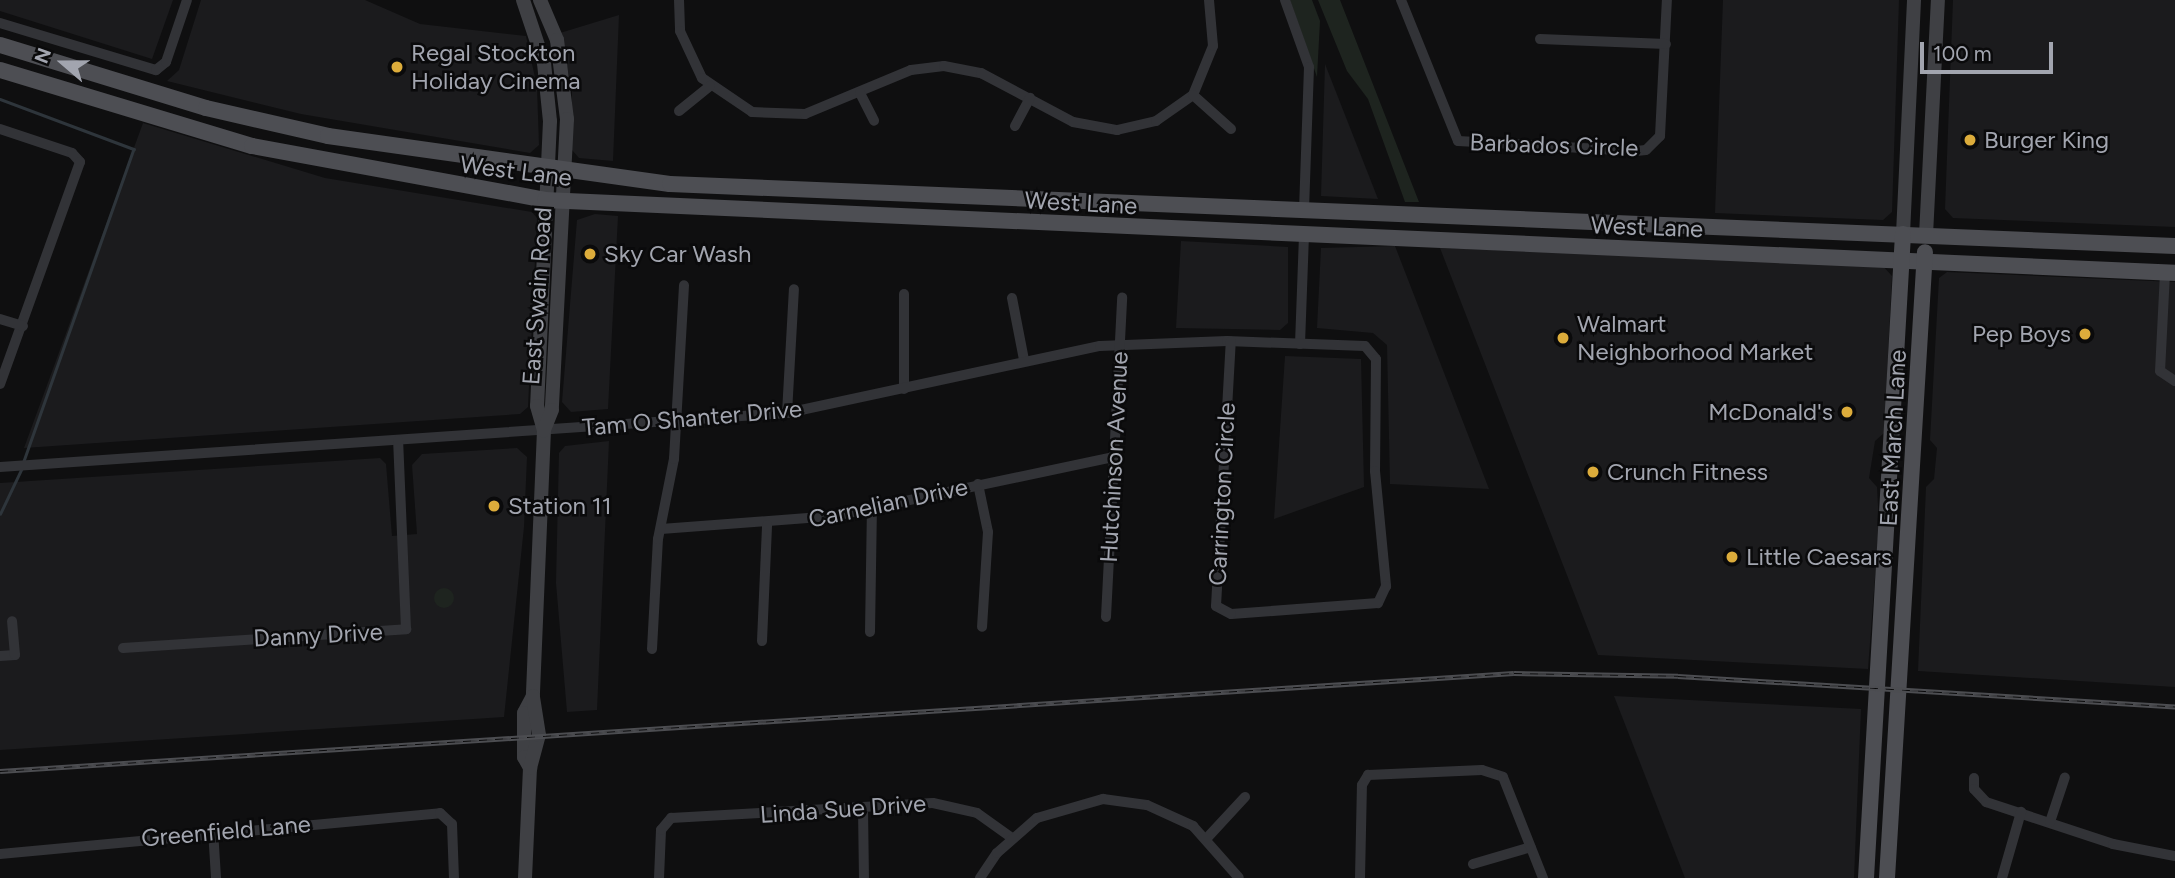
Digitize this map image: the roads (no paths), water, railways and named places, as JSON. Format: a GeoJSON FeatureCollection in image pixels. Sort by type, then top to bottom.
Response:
{"type":"FeatureCollection","features":[{"type":"Feature","properties":{"kind":"main road","name":"East Swain Road"},"geometry":{"type":"LineString","coordinates":[[523,0],[549,92],[537,406],[544,430],[533,696],[524,713],[524,757],[530,768],[525,878]]}},
{"type":"Feature","properties":{"kind":"main road","name":"East Swain Road"},"geometry":{"type":"LineString","coordinates":[[540,0],[564,79],[566,174],[552,410],[544,430]]}},
{"type":"Feature","properties":{"kind":"main road","name":"East March Lane"},"geometry":{"type":"LineString","coordinates":[[1866,878],[1902,260],[1914,0]]}},
{"type":"Feature","properties":{"kind":"main road","name":"East March Lane"},"geometry":{"type":"LineString","coordinates":[[1887,878],[1938,0]]}},
{"type":"Feature","properties":{"kind":"main road","name":"West Lane"},"geometry":{"type":"LineString","coordinates":[[0,45],[205,108],[328,136],[566,174],[670,184],[2175,246]]}},
{"type":"Feature","properties":{"kind":"main road","name":"West Lane"},"geometry":{"type":"LineString","coordinates":[[0,70],[252,146],[545,200],[2170,273]]}},
{"type":"Feature","properties":{"kind":"street"},"geometry":{"type":"LineString","coordinates":[[0,23],[160,69],[187,0]]}},
{"type":"Feature","properties":{"kind":"street"},"geometry":{"type":"LineString","coordinates":[[679,0],[685,47],[710,86],[744,109],[777,116],[805,114],[911,70],[944,66],[981,73],[1073,122],[1117,130],[1156,121],[1193,95],[1213,46],[1209,0]]}},
{"type":"Feature","properties":{"kind":"street"},"geometry":{"type":"LineString","coordinates":[[1285,0],[1309,67],[1304,211]]}},
{"type":"Feature","properties":{"kind":"street","name":"Barbados Circle"},"geometry":{"type":"LineString","coordinates":[[1401,0],[1455,136],[1468,143],[1646,150],[1660,136],[1667,0]]}},
{"type":"Feature","properties":{"kind":"street"},"geometry":{"type":"LineString","coordinates":[[1540,39],[1665,44]]}},
{"type":"Feature","properties":{"kind":"street"},"geometry":{"type":"LineString","coordinates":[[679,111],[710,86]]}},
{"type":"Feature","properties":{"kind":"street"},"geometry":{"type":"LineString","coordinates":[[860,93],[874,121]]}},
{"type":"Feature","properties":{"kind":"street"},"geometry":{"type":"LineString","coordinates":[[1193,95],[1231,129]]}},
{"type":"Feature","properties":{"kind":"street"},"geometry":{"type":"LineString","coordinates":[[1015,126],[1030,98]]}},
{"type":"Feature","properties":{"kind":"street"},"geometry":{"type":"LineString","coordinates":[[0,384],[80,162],[72,153],[1,132]]}},
{"type":"Feature","properties":{"kind":"street"},"geometry":{"type":"LineString","coordinates":[[1300,344],[1304,235]]}},
{"type":"Feature","properties":{"kind":"street"},"geometry":{"type":"LineString","coordinates":[[2170,273],[2160,371],[2175,380]]}},
{"type":"Feature","properties":{"kind":"street"},"geometry":{"type":"LineString","coordinates":[[652,649],[660,529],[676,422],[684,285]]}},
{"type":"Feature","properties":{"kind":"street"},"geometry":{"type":"LineString","coordinates":[[787,412],[794,289]]}},
{"type":"Feature","properties":{"kind":"street"},"geometry":{"type":"LineString","coordinates":[[904,294],[904,389]]}},
{"type":"Feature","properties":{"kind":"street","name":"Hutchinson Avenue"},"geometry":{"type":"LineString","coordinates":[[1106,617],[1122,297]]}},
{"type":"Feature","properties":{"kind":"street"},"geometry":{"type":"LineString","coordinates":[[1012,298],[1024,360]]}},
{"type":"Feature","properties":{"kind":"street"},"geometry":{"type":"LineString","coordinates":[[0,319],[23,326]]}},
{"type":"Feature","properties":{"kind":"street","name":"Tam O Shanter Drive"},"geometry":{"type":"LineString","coordinates":[[0,467],[676,422],[787,412],[904,389],[1024,360],[1121,345],[1231,341],[1365,346],[1376,354]]}},
{"type":"Feature","properties":{"kind":"street","name":"Carrington Circle"},"geometry":{"type":"LineString","coordinates":[[1231,341],[1215,603],[1224,613],[1374,604],[1384,597],[1375,471],[1376,354]]}},
{"type":"Feature","properties":{"kind":"street","name":"Danny Drive"},"geometry":{"type":"LineString","coordinates":[[123,648],[406,629],[398,440]]}},
{"type":"Feature","properties":{"kind":"street","name":"Carnelian Drive"},"geometry":{"type":"LineString","coordinates":[[660,529],[767,525],[872,509],[1113,457]]}},
{"type":"Feature","properties":{"kind":"street"},"geometry":{"type":"LineString","coordinates":[[978,484],[988,532],[982,627]]}},
{"type":"Feature","properties":{"kind":"street"},"geometry":{"type":"LineString","coordinates":[[870,632],[872,509]]}},
{"type":"Feature","properties":{"kind":"street"},"geometry":{"type":"LineString","coordinates":[[762,641],[767,525]]}},
{"type":"Feature","properties":{"kind":"street"},"geometry":{"type":"LineString","coordinates":[[0,656],[15,655],[12,621]]}},
{"type":"Feature","properties":{"kind":"street"},"geometry":{"type":"LineString","coordinates":[[1360,878],[1362,785],[1368,775],[1495,771],[1543,878]]}},
{"type":"Feature","properties":{"kind":"street"},"geometry":{"type":"LineString","coordinates":[[2050,822],[2066,777]]}},
{"type":"Feature","properties":{"kind":"street"},"geometry":{"type":"LineString","coordinates":[[1974,778],[1979,798],[2050,822],[2175,856],[2175,849]]}},
{"type":"Feature","properties":{"kind":"street"},"geometry":{"type":"LineString","coordinates":[[1207,838],[1245,797]]}},
{"type":"Feature","properties":{"kind":"street"},"geometry":{"type":"LineString","coordinates":[[980,878],[1012,838],[1049,812],[1103,799],[1160,809],[1207,838],[1239,878]]}},
{"type":"Feature","properties":{"kind":"street","name":"Linda Sue Drive"},"geometry":{"type":"LineString","coordinates":[[659,878],[665,822],[863,808],[956,806],[1012,838]]}},
{"type":"Feature","properties":{"kind":"street"},"geometry":{"type":"LineString","coordinates":[[863,808],[864,878]]}},
{"type":"Feature","properties":{"kind":"street"},"geometry":{"type":"LineString","coordinates":[[2002,878],[2021,812]]}},
{"type":"Feature","properties":{"kind":"street","name":"Greenfield Lane"},"geometry":{"type":"LineString","coordinates":[[0,855],[213,830],[434,813],[450,819],[454,878]]}},
{"type":"Feature","properties":{"kind":"street"},"geometry":{"type":"LineString","coordinates":[[213,830],[216,878]]}},
{"type":"Feature","properties":{"kind":"street"},"geometry":{"type":"LineString","coordinates":[[1473,864],[1531,847]]}},
{"type":"Feature","properties":{"kind":"waterway"},"geometry":{"type":"LineString","coordinates":[[0,99],[134,149],[24,461]]}},
{"type":"Feature","properties":{"kind":"waterway"},"geometry":{"type":"LineString","coordinates":[[0,514],[21,470]]}},
{"type":"Feature","properties":{"kind":"railway"},"geometry":{"type":"LineString","coordinates":[[0,771],[1514,673],[1678,676],[2175,706]]}},
{"type":"Feature","properties":{"kind":"place","name":"Regal Stockton Holiday Cinema"},"geometry":{"type":"Point","coordinates":[397,67]}},
{"type":"Feature","properties":{"kind":"place","name":"Burger King"},"geometry":{"type":"Point","coordinates":[1970,140]}},
{"type":"Feature","properties":{"kind":"place","name":"Sky Car Wash"},"geometry":{"type":"Point","coordinates":[590,254]}},
{"type":"Feature","properties":{"kind":"place","name":"Pep Boys"},"geometry":{"type":"Point","coordinates":[2085,334]}},
{"type":"Feature","properties":{"kind":"place","name":"Walmart Neighborhood Market"},"geometry":{"type":"Point","coordinates":[1563,338]}},
{"type":"Feature","properties":{"kind":"place","name":"McDonald's"},"geometry":{"type":"Point","coordinates":[1847,412]}},
{"type":"Feature","properties":{"kind":"place","name":"Crunch Fitness"},"geometry":{"type":"Point","coordinates":[1593,472]}},
{"type":"Feature","properties":{"kind":"place","name":"Station 11"},"geometry":{"type":"Point","coordinates":[494,506]}},
{"type":"Feature","properties":{"kind":"place","name":"Little Caesars"},"geometry":{"type":"Point","coordinates":[1732,557]}}]}
